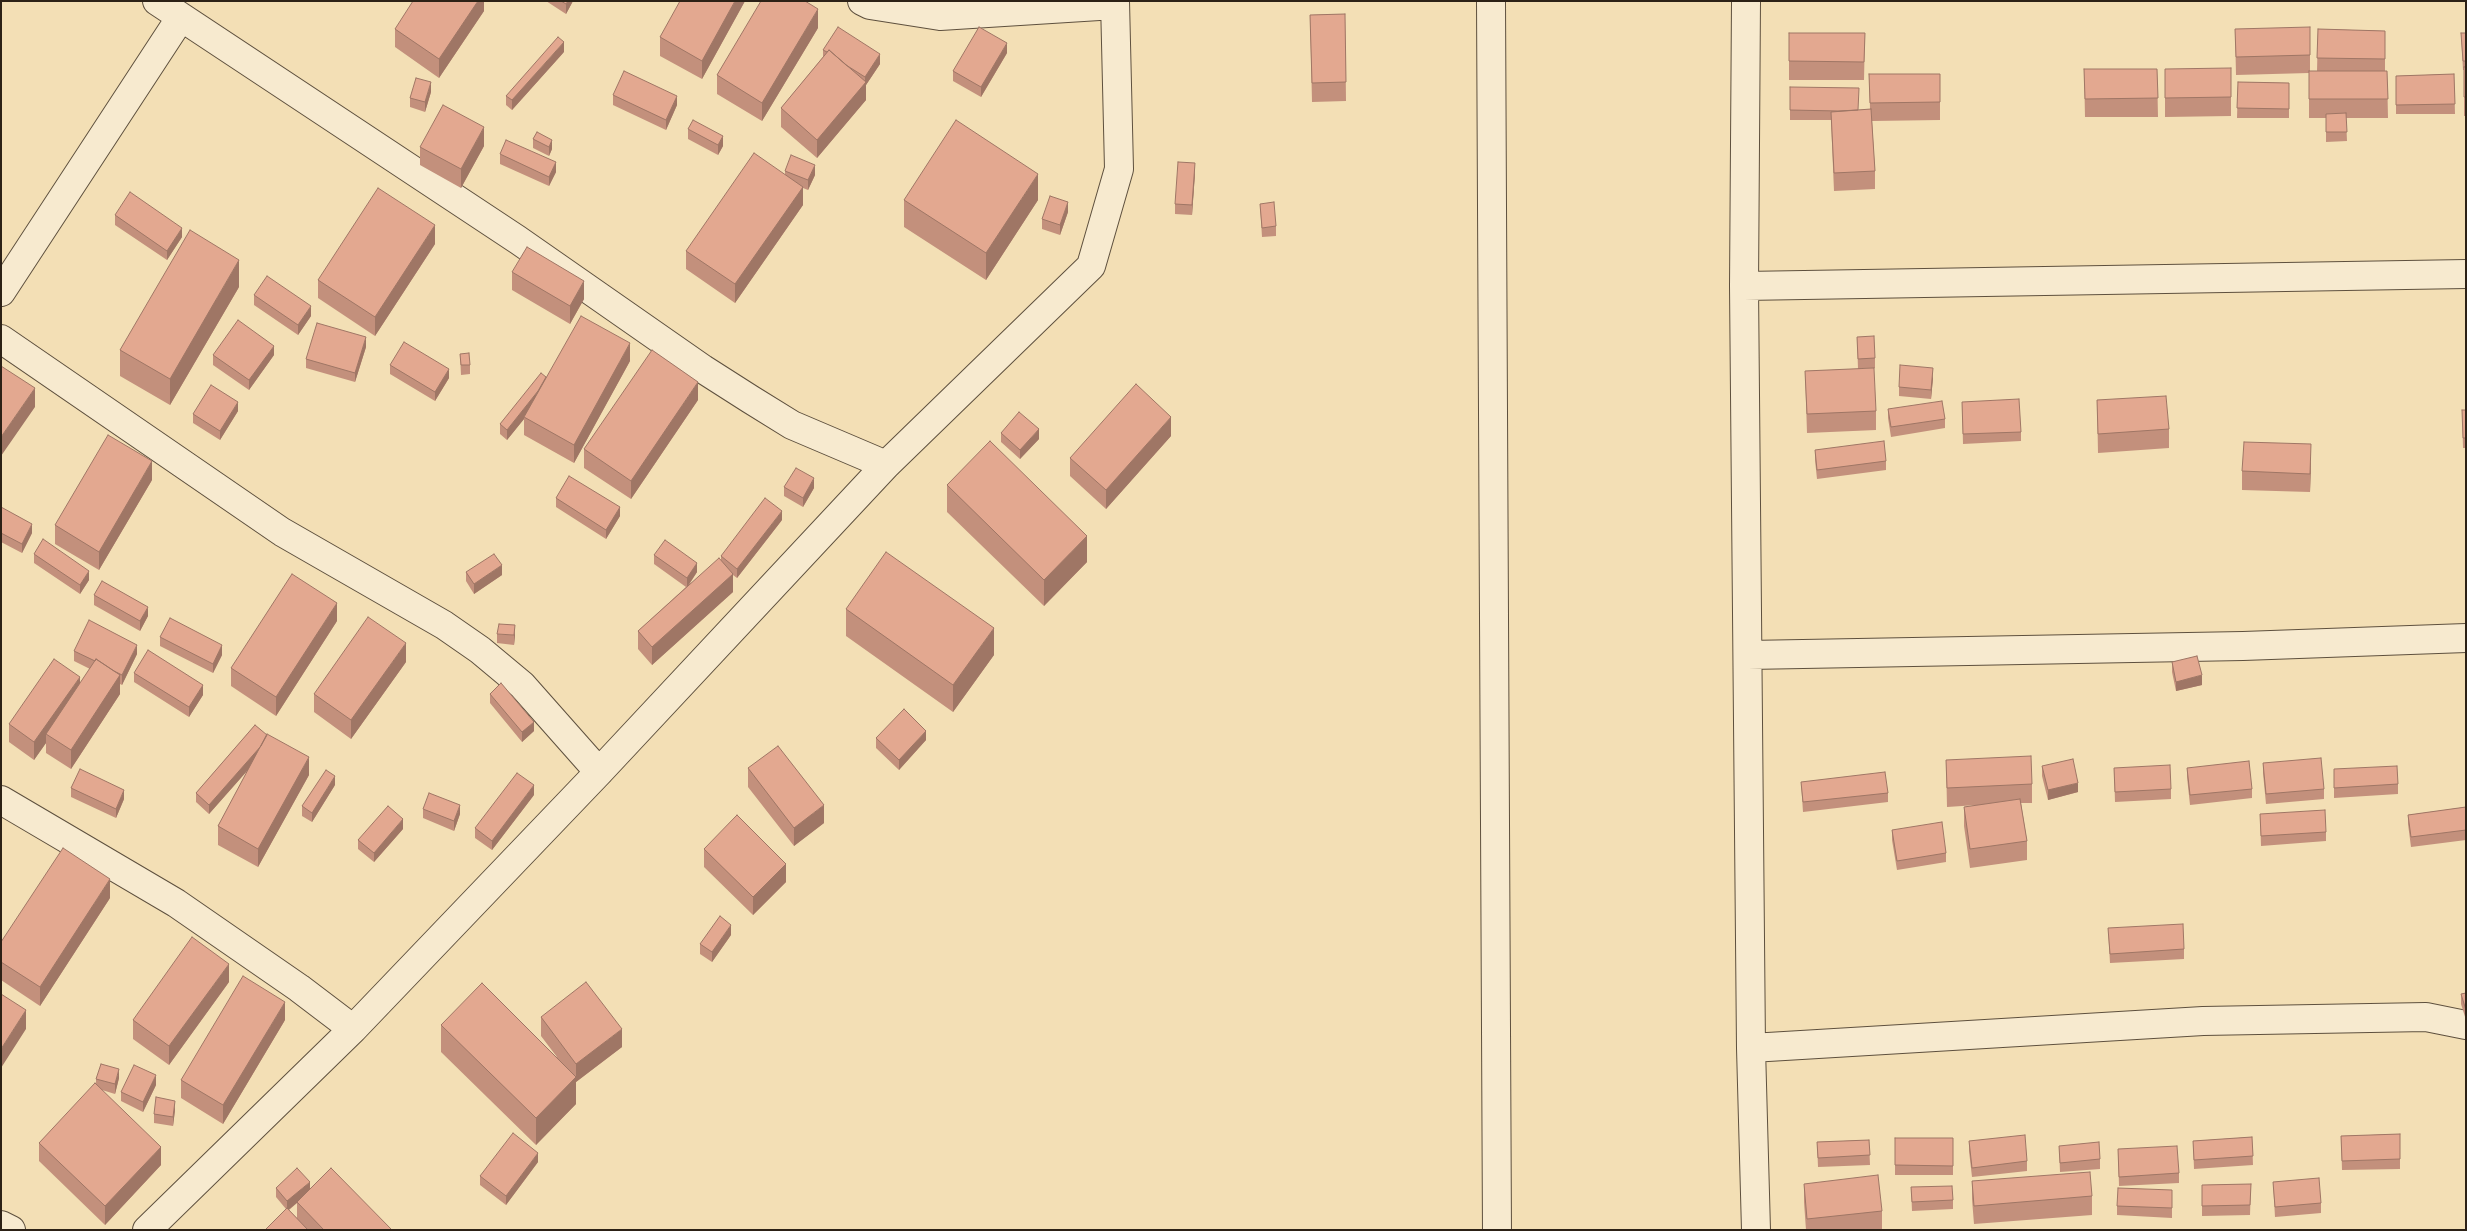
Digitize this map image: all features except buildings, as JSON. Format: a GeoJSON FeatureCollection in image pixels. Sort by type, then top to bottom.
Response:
{"type":"FeatureCollection","features":[{"type":"Feature","properties":{"kind":"street"},"geometry":{"type":"LineString","coordinates":[[157,1],[518,240],[695,364],[792,425],[886,465]]}},
{"type":"Feature","properties":{"kind":"street"},"geometry":{"type":"LineString","coordinates":[[147,1230],[353,1029],[600,772],[886,465],[1091,266],[1118,169],[1115,3],[940,16],[870,5],[862,1]]}},
{"type":"Feature","properties":{"kind":"street"},"geometry":{"type":"LineString","coordinates":[[1491,1],[1497,1230]]}},
{"type":"Feature","properties":{"kind":"street"},"geometry":{"type":"LineString","coordinates":[[1746,1],[1744,286],[1751,1048],[1756,1230]]}},
{"type":"Feature","properties":{"kind":"street"},"geometry":{"type":"LineString","coordinates":[[1,292],[181,17]]}},
{"type":"Feature","properties":{"kind":"street"},"geometry":{"type":"LineString","coordinates":[[1744,286],[2466,274]]}},
{"type":"Feature","properties":{"kind":"street"},"geometry":{"type":"LineString","coordinates":[[1,339],[282,532],[444,626],[480,650],[522,685],[600,772]]}},
{"type":"Feature","properties":{"kind":"street"},"geometry":{"type":"LineString","coordinates":[[1748,655],[2242,646],[2466,638]]}},
{"type":"Feature","properties":{"kind":"street"},"geometry":{"type":"LineString","coordinates":[[1,800],[176,903],[299,988],[353,1029]]}},
{"type":"Feature","properties":{"kind":"street"},"geometry":{"type":"LineString","coordinates":[[1751,1048],[2203,1021],[2426,1017],[2466,1025]]}},
{"type":"Feature","properties":{"kind":"street"},"geometry":{"type":"LineString","coordinates":[[1,1225],[11,1230]]}}]}
